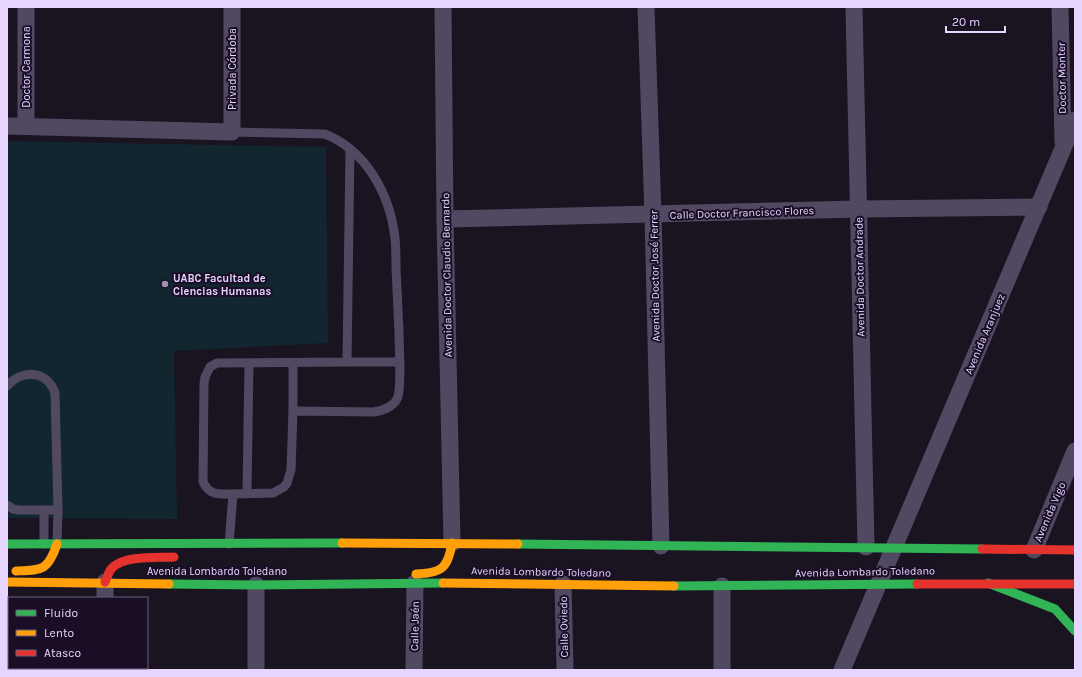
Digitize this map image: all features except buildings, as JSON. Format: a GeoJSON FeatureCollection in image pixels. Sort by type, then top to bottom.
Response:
{"type":"FeatureCollection","features":[{"type":"Feature","properties":{"kind":"main road","name":"Avenida Lombardo Toledano"},"geometry":{"type":"LineString","coordinates":[[7,544],[452,543],[1075,550]]}},
{"type":"Feature","properties":{"kind":"main road"},"geometry":{"type":"LineString","coordinates":[[344,583],[369,575],[428,573],[437,571],[448,564],[451,558],[452,543]]}},
{"type":"Feature","properties":{"kind":"main road"},"geometry":{"type":"LineString","coordinates":[[7,572],[42,569],[48,565],[53,558],[57,544]]}},
{"type":"Feature","properties":{"kind":"main road"},"geometry":{"type":"LineString","coordinates":[[205,552],[230,544]]}},
{"type":"Feature","properties":{"kind":"main road"},"geometry":{"type":"LineString","coordinates":[[105,590],[112,568],[118,564],[126,561],[186,556]]}},
{"type":"Feature","properties":{"kind":"main road","name":"Avenida Lombardo Toledano"},"geometry":{"type":"LineString","coordinates":[[7,582],[105,590],[344,583],[722,586],[988,583],[1075,584]]}},
{"type":"Feature","properties":{"kind":"main road"},"geometry":{"type":"LineString","coordinates":[[988,583],[1055,609],[1075,631]]}},
{"type":"Feature","properties":{"kind":"street","name":"Doctor Carmona"},"geometry":{"type":"LineString","coordinates":[[26,7],[26,126]]}},
{"type":"Feature","properties":{"kind":"street","name":"Privada Córdoba"},"geometry":{"type":"LineString","coordinates":[[232,7],[232,132]]}},
{"type":"Feature","properties":{"kind":"street","name":"Avenida Doctor Claudio Bernardo"},"geometry":{"type":"LineString","coordinates":[[443,7],[445,219],[452,543]]}},
{"type":"Feature","properties":{"kind":"street","name":"Avenida Doctor José Ferrer"},"geometry":{"type":"LineString","coordinates":[[646,7],[653,215],[660,546]]}},
{"type":"Feature","properties":{"kind":"street","name":"Avenida Doctor Andrade"},"geometry":{"type":"LineString","coordinates":[[854,7],[866,547]]}},
{"type":"Feature","properties":{"kind":"street","name":"Doctor Monter"},"geometry":{"type":"LineString","coordinates":[[1060,7],[1063,149]]}},
{"type":"Feature","properties":{"kind":"street","name":"Avenida Aranjuez"},"geometry":{"type":"LineString","coordinates":[[842,670],[1075,120]]}},
{"type":"Feature","properties":{"kind":"street"},"geometry":{"type":"LineString","coordinates":[[7,126],[232,132]]}},
{"type":"Feature","properties":{"kind":"street","name":"Calle Doctor Francisco Flores"},"geometry":{"type":"LineString","coordinates":[[445,219],[859,209],[1039,207]]}},
{"type":"Feature","properties":{"kind":"street","name":"Avenida Vigo"},"geometry":{"type":"LineString","coordinates":[[1034,550],[1075,451]]}},
{"type":"Feature","properties":{"kind":"street","name":"Calle Jaén"},"geometry":{"type":"LineString","coordinates":[[414,670],[415,583]]}},
{"type":"Feature","properties":{"kind":"street","name":"Calle Oviedo"},"geometry":{"type":"LineString","coordinates":[[563,584],[565,670]]}},
{"type":"Feature","properties":{"kind":"street"},"geometry":{"type":"LineString","coordinates":[[256,585],[256,670]]}},
{"type":"Feature","properties":{"kind":"street"},"geometry":{"type":"LineString","coordinates":[[722,586],[722,670]]}},
{"type":"Feature","properties":{"kind":"lane"},"geometry":{"type":"LineString","coordinates":[[232,132],[325,134],[332,137],[350,149],[363,161],[376,177],[383,192],[391,217],[395,237],[400,362],[399,395],[396,400],[386,408],[374,412],[292,411]]}},
{"type":"Feature","properties":{"kind":"lane"},"geometry":{"type":"LineString","coordinates":[[347,362],[350,149]]}},
{"type":"Feature","properties":{"kind":"lane"},"geometry":{"type":"LineString","coordinates":[[293,363],[291,470],[287,483],[273,493],[212,493],[203,482],[204,384],[207,371],[213,364],[249,363],[400,362]]}},
{"type":"Feature","properties":{"kind":"lane"},"geometry":{"type":"LineString","coordinates":[[247,494],[249,363]]}},
{"type":"Feature","properties":{"kind":"lane"},"geometry":{"type":"LineString","coordinates":[[7,386],[18,377],[30,374],[42,376],[48,380],[55,392],[58,510],[57,544]]}},
{"type":"Feature","properties":{"kind":"lane"},"geometry":{"type":"LineString","coordinates":[[230,544],[233,494]]}},
{"type":"Feature","properties":{"kind":"lane"},"geometry":{"type":"LineString","coordinates":[[7,505],[13,509],[58,510]]}},
{"type":"Feature","properties":{"kind":"lane"},"geometry":{"type":"LineString","coordinates":[[44,510],[44,544]]}},
{"type":"Feature","properties":{"kind":"shaded area"},"geometry":{"type":"Polygon","coordinates":[[[7,141],[326,147],[328,343],[174,351],[177,519],[7,518],[7,141]]]}},
{"type":"Feature","properties":{"kind":"traffic: fast"},"geometry":{"type":"LineString","coordinates":[[7,544],[342,543]]}},
{"type":"Feature","properties":{"kind":"traffic: fast"},"geometry":{"type":"LineString","coordinates":[[518,544],[982,549]]}},
{"type":"Feature","properties":{"kind":"traffic: fast"},"geometry":{"type":"LineString","coordinates":[[169,584],[256,585],[443,583]]}},
{"type":"Feature","properties":{"kind":"traffic: fast"},"geometry":{"type":"LineString","coordinates":[[988,583],[1055,609],[1075,631]]}},
{"type":"Feature","properties":{"kind":"traffic: fast"},"geometry":{"type":"LineString","coordinates":[[674,586],[917,584]]}},
{"type":"Feature","properties":{"kind":"traffic: slow"},"geometry":{"type":"LineString","coordinates":[[342,543],[518,544]]}},
{"type":"Feature","properties":{"kind":"traffic: slow"},"geometry":{"type":"LineString","coordinates":[[416,574],[437,571],[442,568],[448,559],[452,543]]}},
{"type":"Feature","properties":{"kind":"traffic: slow"},"geometry":{"type":"LineString","coordinates":[[16,571],[32,570],[43,567],[47,564],[54,553],[57,544]]}},
{"type":"Feature","properties":{"kind":"traffic: slow"},"geometry":{"type":"LineString","coordinates":[[7,582],[169,584]]}},
{"type":"Feature","properties":{"kind":"traffic: slow"},"geometry":{"type":"LineString","coordinates":[[443,583],[674,586]]}},
{"type":"Feature","properties":{"kind":"traffic: jam"},"geometry":{"type":"LineString","coordinates":[[982,549],[1075,550]]}},
{"type":"Feature","properties":{"kind":"traffic: jam"},"geometry":{"type":"LineString","coordinates":[[105,582],[112,568],[125,561],[142,558],[174,557]]}},
{"type":"Feature","properties":{"kind":"traffic: jam"},"geometry":{"type":"LineString","coordinates":[[917,584],[1075,584]]}},
{"type":"Feature","properties":{"kind":"place","name":"UABC Facultad de Ciencias Humanas"},"geometry":{"type":"Point","coordinates":[165,284]}}]}
